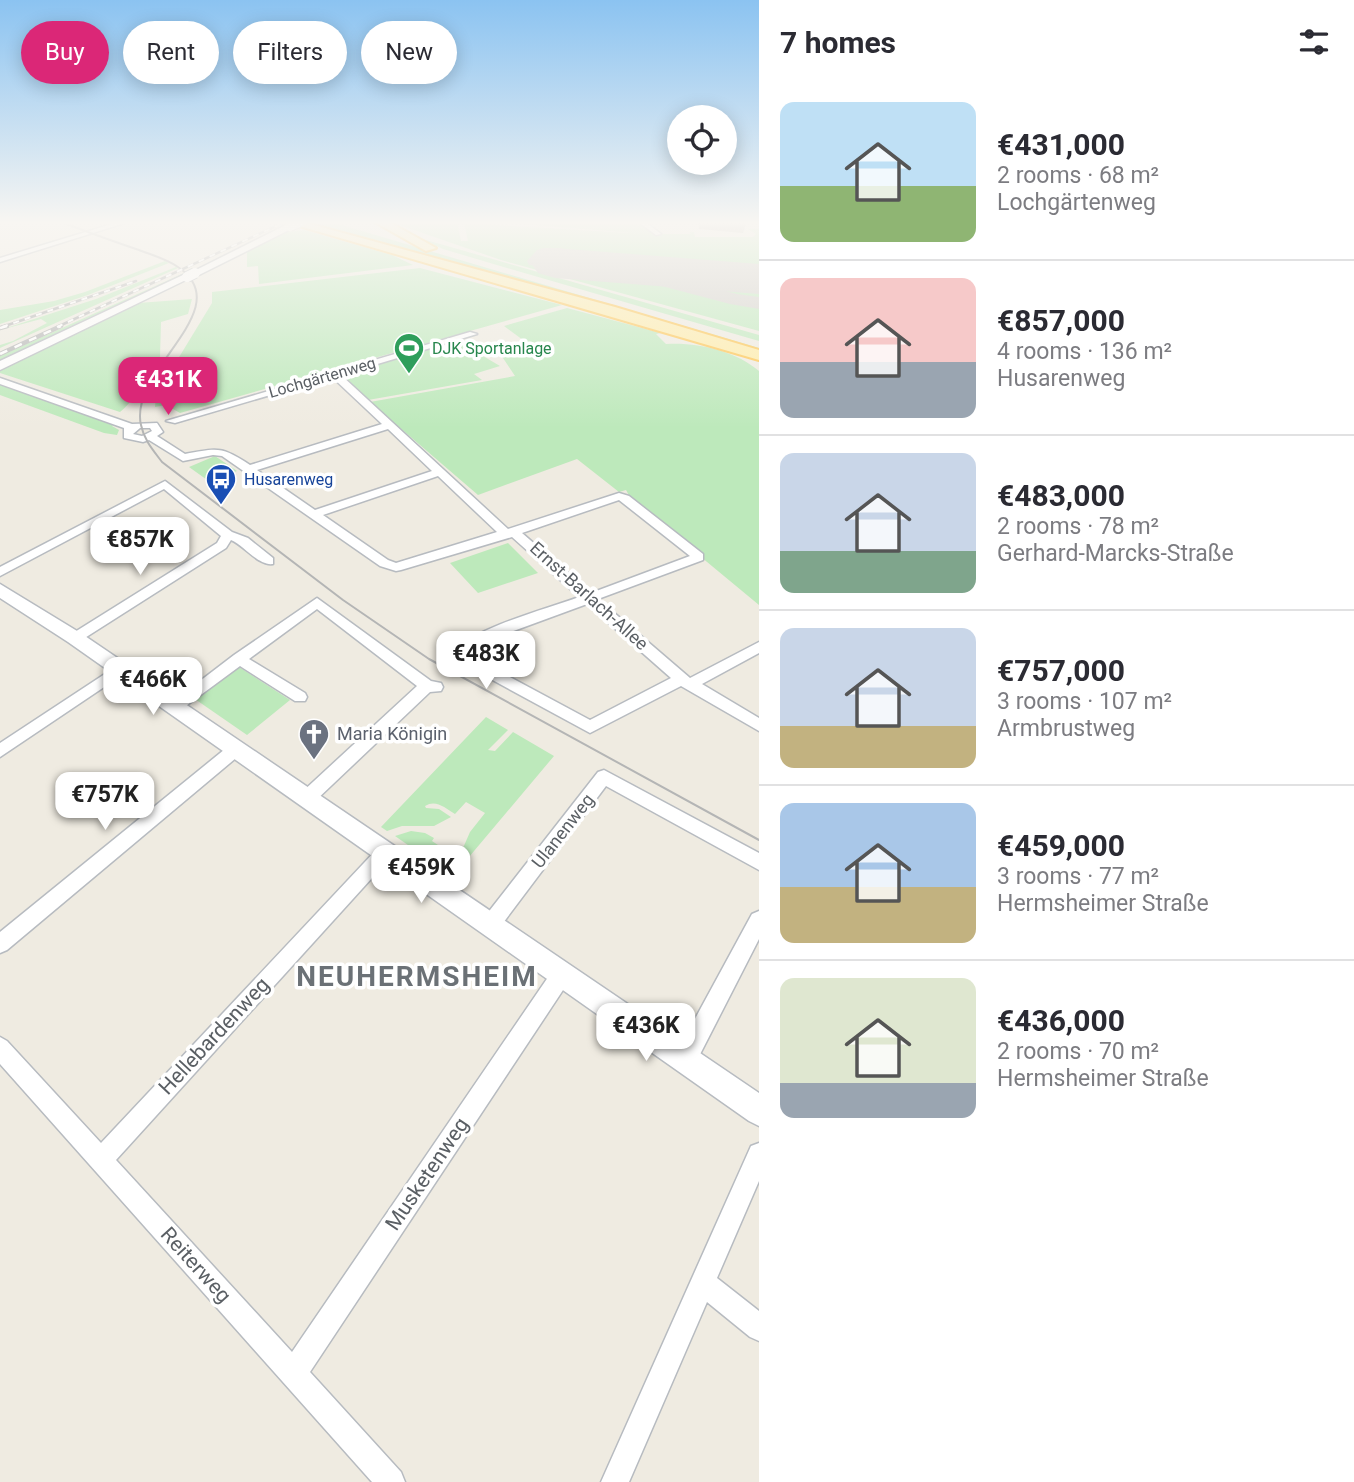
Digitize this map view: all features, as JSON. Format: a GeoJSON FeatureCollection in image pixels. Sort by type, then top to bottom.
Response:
{"type":"FeatureCollection","features":[{"type":"Feature","properties":{"kind":"main road"},"geometry":{"type":"LineString","coordinates":[[539,290],[759,355]]}},
{"type":"Feature","properties":{"kind":"main road"},"geometry":{"type":"LineString","coordinates":[[573,290],[759,345]]}},
{"type":"Feature","properties":{"kind":"street"},"geometry":{"type":"LineString","coordinates":[[0,366],[159,290]]}},
{"type":"Feature","properties":{"kind":"street","name":"Lochgärtenweg"},"geometry":{"type":"LineString","coordinates":[[171,421],[473,334]]}},
{"type":"Feature","properties":{"kind":"street","name":"Ernst-Barlach-Allee"},"geometry":{"type":"LineString","coordinates":[[334,374],[440,472],[685,682],[759,725]]}},
{"type":"Feature","properties":{"kind":"street"},"geometry":{"type":"LineString","coordinates":[[0,381],[131,427],[127,433],[131,438],[152,437],[178,456],[191,458],[219,451],[249,468],[384,563],[396,567],[510,533],[619,496],[625,498],[698,557],[476,640],[457,655],[590,727],[759,647]]}},
{"type":"Feature","properties":{"kind":"street"},"geometry":{"type":"LineString","coordinates":[[249,468],[391,425]]}},
{"type":"Feature","properties":{"kind":"street"},"geometry":{"type":"LineString","coordinates":[[315,514],[440,472]]}},
{"type":"Feature","properties":{"kind":"street"},"geometry":{"type":"LineString","coordinates":[[0,572],[165,484],[228,535],[244,541],[269,561]]}},
{"type":"Feature","properties":{"kind":"street"},"geometry":{"type":"LineString","coordinates":[[75,638],[222,545],[228,535]]}},
{"type":"Feature","properties":{"kind":"street"},"geometry":{"type":"LineString","coordinates":[[0,590],[75,638],[759,1111]]}},
{"type":"Feature","properties":{"kind":"street"},"geometry":{"type":"LineString","coordinates":[[174,707],[317,602],[431,686],[307,798]]}},
{"type":"Feature","properties":{"kind":"street"},"geometry":{"type":"LineString","coordinates":[[239,659],[300,697]]}},
{"type":"Feature","properties":{"kind":"street"},"geometry":{"type":"LineString","coordinates":[[0,751],[120,669]]}},
{"type":"Feature","properties":{"kind":"street"},"geometry":{"type":"LineString","coordinates":[[0,944],[236,749]]}},
{"type":"Feature","properties":{"kind":"street","name":"Ulanenweg"},"geometry":{"type":"LineString","coordinates":[[490,925],[604,777],[759,863]]}},
{"type":"Feature","properties":{"kind":"street","name":"Hellebardenweg"},"geometry":{"type":"LineString","coordinates":[[101,1159],[384,852]]}},
{"type":"Feature","properties":{"kind":"street"},"geometry":{"type":"LineString","coordinates":[[685,1060],[759,920]]}},
{"type":"Feature","properties":{"kind":"street","name":"Musketenweg"},"geometry":{"type":"LineString","coordinates":[[293,1373],[562,974]]}},
{"type":"Feature","properties":{"kind":"street","name":"Reiterweg"},"geometry":{"type":"LineString","coordinates":[[0,1048],[391,1482]]}},
{"type":"Feature","properties":{"kind":"street"},"geometry":{"type":"LineString","coordinates":[[615,1482],[759,1154]]}},
{"type":"Feature","properties":{"kind":"street"},"geometry":{"type":"LineString","coordinates":[[703,1282],[759,1328]]}},
{"type":"Feature","properties":{"kind":"green space"},"geometry":{"type":"Polygon","coordinates":[[[100,290],[0,324],[0,310],[54,301],[100,290]]]}},
{"type":"Feature","properties":{"kind":"green space"},"geometry":{"type":"Polygon","coordinates":[[[118,290],[129,290],[0,348],[0,345],[47,323],[41,319],[0,330],[118,290]]]}},
{"type":"Feature","properties":{"kind":"green space"},"geometry":{"type":"Polygon","coordinates":[[[146,290],[152,290],[0,364],[0,356],[146,290]]]}},
{"type":"Feature","properties":{"kind":"green space"},"geometry":{"type":"Polygon","coordinates":[[[505,290],[562,305],[180,413],[166,405],[155,407],[156,395],[212,303],[212,292],[505,290]]]}},
{"type":"Feature","properties":{"kind":"green space"},"geometry":{"type":"Polygon","coordinates":[[[543,290],[563,290],[759,350],[543,290]]]}},
{"type":"Feature","properties":{"kind":"green space"},"geometry":{"type":"Polygon","coordinates":[[[584,290],[602,290],[759,335],[759,341],[584,290]]]}},
{"type":"Feature","properties":{"kind":"green space"},"geometry":{"type":"Polygon","coordinates":[[[611,290],[689,290],[741,304],[759,305],[759,331],[611,290]]]}},
{"type":"Feature","properties":{"kind":"green space"},"geometry":{"type":"Polygon","coordinates":[[[709,290],[759,290],[759,301],[709,290]]]}},
{"type":"Feature","properties":{"kind":"green space"},"geometry":{"type":"Polygon","coordinates":[[[192,299],[188,314],[161,322],[160,357],[143,360],[138,389],[120,412],[0,373],[0,370],[138,303],[192,299]]]}},
{"type":"Feature","properties":{"kind":"green space"},"geometry":{"type":"Polygon","coordinates":[[[567,308],[661,333],[656,334],[666,344],[716,349],[739,358],[759,371],[759,605],[631,499],[626,490],[619,492],[577,459],[478,495],[370,402],[515,376],[501,355],[534,348],[504,326],[567,308]]]}},
{"type":"Feature","properties":{"kind":"green space","name":"DJK Sportanlage"},"geometry":{"type":"Polygon","coordinates":[[[461,343],[500,366],[474,374],[482,380],[368,400],[342,377],[344,373],[431,347],[436,350],[461,343]]]}},
{"type":"Feature","properties":{"kind":"green space"},"geometry":{"type":"Polygon","coordinates":[[[0,384],[114,424],[112,426],[119,430],[117,435],[104,433],[0,395],[0,384]]]}},
{"type":"Feature","properties":{"kind":"green space"},"geometry":{"type":"Polygon","coordinates":[[[215,456],[237,471],[210,482],[189,467],[215,456]]]}},
{"type":"Feature","properties":{"kind":"green space"},"geometry":{"type":"Polygon","coordinates":[[[508,543],[538,573],[478,593],[450,563],[508,543]]]}},
{"type":"Feature","properties":{"kind":"green space"},"geometry":{"type":"Polygon","coordinates":[[[236,665],[290,700],[247,735],[192,697],[236,665]]]}},
{"type":"Feature","properties":{"kind":"green space"},"geometry":{"type":"Polygon","coordinates":[[[486,717],[508,730],[488,750],[495,751],[513,732],[554,756],[453,876],[449,873],[451,851],[463,848],[470,832],[485,813],[466,802],[455,814],[433,803],[425,806],[426,808],[439,809],[451,817],[434,826],[402,826],[387,831],[381,827],[486,717]]]}},
{"type":"Feature","properties":{"kind":"green space"},"geometry":{"type":"Polygon","coordinates":[[[411,831],[425,833],[434,838],[432,841],[447,851],[446,867],[441,868],[395,836],[411,831]]]}},
{"type":"Feature","properties":{"kind":"taxiway"},"geometry":{"type":"LineString","coordinates":[[699,290],[759,303]]}},
{"type":"Feature","properties":{"kind":"tram line"},"geometry":{"type":"LineString","coordinates":[[195,290],[197,302],[190,321],[150,383],[141,404],[142,430],[162,462],[343,600],[429,659],[759,840]]}},
{"type":"Feature","properties":{"kind":"railway"},"geometry":{"type":"LineString","coordinates":[[2,327],[109,290]]}},
{"type":"Feature","properties":{"kind":"railway"},"geometry":{"type":"LineString","coordinates":[[57,327],[137,290]]}},
{"type":"Feature","properties":{"kind":"railway"},"geometry":{"type":"LineString","coordinates":[[0,328],[7,326]]}},
{"type":"Feature","properties":{"kind":"railway"},"geometry":{"type":"LineString","coordinates":[[0,354],[61,326]]}},
{"type":"Feature","properties":{"kind":"place","name":"DJK Sportanlage"},"geometry":{"type":"Point","coordinates":[409,375]}},
{"type":"Feature","properties":{"kind":"place","name":"Husarenweg"},"geometry":{"type":"Point","coordinates":[221,506]}},
{"type":"Feature","properties":{"kind":"place","name":"Maria Königin"},"geometry":{"type":"Point","coordinates":[314,761]}},
{"type":"Feature","properties":{"kind":"district","name":"NEUHERMSHEIM"},"geometry":{"type":"Point","coordinates":[417,976]}}]}
